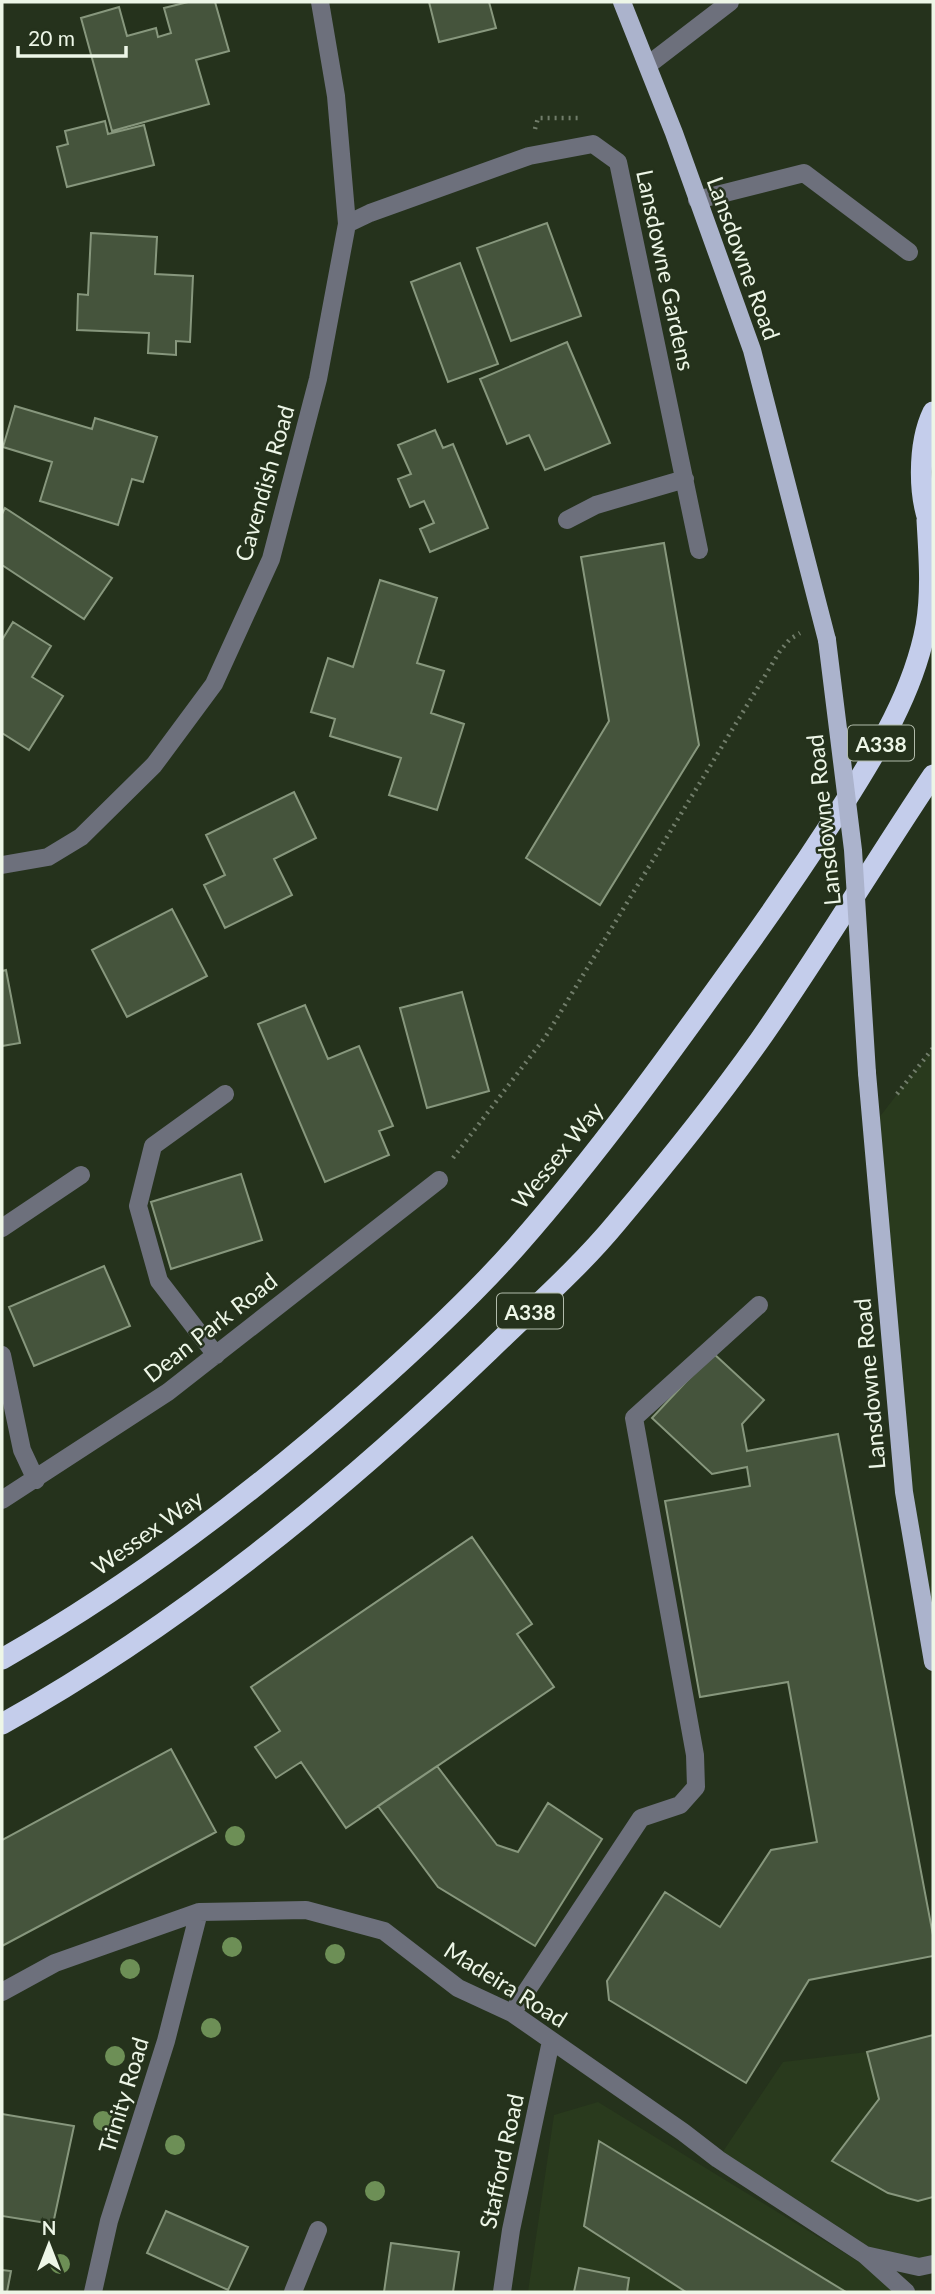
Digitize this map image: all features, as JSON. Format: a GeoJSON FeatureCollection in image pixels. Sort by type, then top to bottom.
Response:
{"type":"FeatureCollection","features":[{"type":"Feature","properties":{"kind":"highway","name":"Wessex Way"},"geometry":{"type":"LineString","coordinates":[[2,1658],[35,1640],[198,1530],[312,1441],[446,1321],[516,1247],[596,1151],[667,1058],[799,873],[876,752],[913,675],[926,625],[930,574],[930,525],[920,471],[928,422],[933,412]]}},
{"type":"Feature","properties":{"kind":"highway","name":"A338"},"geometry":{"type":"LineString","coordinates":[[2,1724],[66,1688],[152,1631],[264,1548],[360,1469],[552,1290],[616,1224],[758,1043],[933,775]]}},
{"type":"Feature","properties":{"kind":"main road","name":"Lansdowne Road"},"geometry":{"type":"LineString","coordinates":[[622,2],[648,65],[752,350],[827,640],[853,850],[871,1128],[904,1492],[933,1662]]}},
{"type":"Feature","properties":{"kind":"street","name":"Cavendish Road"},"geometry":{"type":"LineString","coordinates":[[2,865],[48,857],[81,837],[154,765],[214,684],[271,559],[318,379],[347,224],[335,96],[320,2]]}},
{"type":"Feature","properties":{"kind":"street"},"geometry":{"type":"LineString","coordinates":[[648,65],[730,2]]}},
{"type":"Feature","properties":{"kind":"street","name":"Lansdowne Gardens"},"geometry":{"type":"LineString","coordinates":[[347,224],[370,213],[529,156],[593,144],[618,162],[699,550]]}},
{"type":"Feature","properties":{"kind":"street"},"geometry":{"type":"LineString","coordinates":[[697,200],[804,173],[909,252]]}},
{"type":"Feature","properties":{"kind":"street"},"geometry":{"type":"LineString","coordinates":[[568,520],[596,505],[685,479]]}},
{"type":"Feature","properties":{"kind":"street"},"geometry":{"type":"LineString","coordinates":[[216,1355],[159,1281],[138,1206],[153,1146],[225,1094]]}},
{"type":"Feature","properties":{"kind":"street"},"geometry":{"type":"LineString","coordinates":[[2,1228],[81,1175]]}},
{"type":"Feature","properties":{"kind":"street","name":"Dean Park Road"},"geometry":{"type":"LineString","coordinates":[[2,1500],[168,1392],[439,1180]]}},
{"type":"Feature","properties":{"kind":"street"},"geometry":{"type":"LineString","coordinates":[[512,2013],[641,1818],[680,1805],[696,1787],[695,1755],[634,1418],[759,1305]]}},
{"type":"Feature","properties":{"kind":"street"},"geometry":{"type":"LineString","coordinates":[[2,1355],[22,1450],[36,1480]]}},
{"type":"Feature","properties":{"kind":"street","name":"Madeira Road"},"geometry":{"type":"LineString","coordinates":[[2,1992],[55,1963],[199,1912],[306,1910],[384,1931],[458,1988],[512,2013],[684,2132],[718,2159],[865,2255],[906,2292]]}},
{"type":"Feature","properties":{"kind":"street","name":"Trinity Road"},"geometry":{"type":"LineString","coordinates":[[95,2292],[109,2221],[166,2041],[199,1912]]}},
{"type":"Feature","properties":{"kind":"street","name":"Stafford Road"},"geometry":{"type":"LineString","coordinates":[[502,2292],[511,2230],[551,2040]]}},
{"type":"Feature","properties":{"kind":"street"},"geometry":{"type":"LineString","coordinates":[[293,2292],[318,2230]]}},
{"type":"Feature","properties":{"kind":"street","name":"Madeira Road"},"geometry":{"type":"LineString","coordinates":[[865,2255],[919,2267],[933,2264]]}},
{"type":"Feature","properties":{"kind":"path"},"geometry":{"type":"LineString","coordinates":[[439,1180],[546,1036],[779,651],[790,639],[822,621]]}},
{"type":"Feature","properties":{"kind":"path"},"geometry":{"type":"LineString","coordinates":[[871,1128],[933,1048]]}},
{"type":"Feature","properties":{"kind":"shaded area"},"geometry":{"type":"Polygon","coordinates":[[[933,1048],[933,1661],[904,1492],[871,1128],[933,1048]]]}},
{"type":"Feature","properties":{"kind":"shaded area"},"geometry":{"type":"Polygon","coordinates":[[[933,2035],[933,2264],[865,2255],[718,2159],[783,2062],[867,2052],[933,2035]]]}},
{"type":"Feature","properties":{"kind":"shaded area"},"geometry":{"type":"Polygon","coordinates":[[[598,2102],[908,2292],[528,2292],[554,2115],[598,2102]]]}},
{"type":"Feature","properties":{"kind":"building"},"geometry":{"type":"Polygon","coordinates":[[[188,2],[215,2],[229,51],[196,60],[209,104],[112,131],[81,18],[119,7],[127,36],[156,28],[158,37],[171,33],[164,8],[188,2]]]}},
{"type":"Feature","properties":{"kind":"building"},"geometry":{"type":"Polygon","coordinates":[[[429,2],[489,2],[496,28],[439,42],[429,2]]]}},
{"type":"Feature","properties":{"kind":"building"},"geometry":{"type":"Polygon","coordinates":[[[105,121],[108,134],[144,125],[154,165],[67,187],[57,147],[68,144],[65,131],[105,121]]]}},
{"type":"Feature","properties":{"kind":"building"},"geometry":{"type":"Polygon","coordinates":[[[547,223],[581,316],[511,341],[477,248],[547,223]]]}},
{"type":"Feature","properties":{"kind":"building"},"geometry":{"type":"Polygon","coordinates":[[[91,233],[157,237],[155,274],[193,276],[190,342],[176,341],[176,355],[148,353],[149,333],[77,330],[78,294],[88,295],[91,233]]]}},
{"type":"Feature","properties":{"kind":"building"},"geometry":{"type":"Polygon","coordinates":[[[460,263],[498,364],[448,382],[411,282],[460,263]]]}},
{"type":"Feature","properties":{"kind":"building"},"geometry":{"type":"Polygon","coordinates":[[[567,342],[610,443],[545,470],[529,435],[507,444],[480,379],[567,342]]]}},
{"type":"Feature","properties":{"kind":"building"},"geometry":{"type":"Polygon","coordinates":[[[15,406],[92,429],[95,418],[157,437],[143,482],[132,479],[118,525],[40,501],[52,462],[3,447],[15,406]]]}},
{"type":"Feature","properties":{"kind":"building"},"geometry":{"type":"Polygon","coordinates":[[[435,430],[443,448],[453,444],[488,528],[430,552],[420,529],[434,523],[424,501],[410,507],[398,479],[411,474],[398,445],[435,430]]]}},
{"type":"Feature","properties":{"kind":"building"},"geometry":{"type":"Polygon","coordinates":[[[5,508],[112,578],[84,619],[2,565],[2,514],[5,508]]]}},
{"type":"Feature","properties":{"kind":"building"},"geometry":{"type":"Polygon","coordinates":[[[664,543],[699,745],[600,905],[526,858],[609,721],[581,557],[664,543]]]}},
{"type":"Feature","properties":{"kind":"building"},"geometry":{"type":"Polygon","coordinates":[[[380,580],[437,598],[417,663],[444,671],[431,713],[464,724],[437,810],[389,795],[401,758],[330,736],[335,719],[311,712],[328,658],[353,667],[380,580]]]}},
{"type":"Feature","properties":{"kind":"building"},"geometry":{"type":"Polygon","coordinates":[[[13,622],[51,646],[32,677],[63,696],[29,750],[2,733],[2,640],[13,622]]]}},
{"type":"Feature","properties":{"kind":"building"},"geometry":{"type":"Polygon","coordinates":[[[294,792],[316,838],[274,859],[292,895],[225,928],[204,885],[225,875],[206,835],[294,792]]]}},
{"type":"Feature","properties":{"kind":"building"},"geometry":{"type":"Polygon","coordinates":[[[172,909],[207,976],[127,1017],[92,950],[172,909]]]}},
{"type":"Feature","properties":{"kind":"building"},"geometry":{"type":"Polygon","coordinates":[[[6,970],[20,1043],[2,1046],[2,971],[6,970]]]}},
{"type":"Feature","properties":{"kind":"building"},"geometry":{"type":"Polygon","coordinates":[[[462,992],[489,1091],[427,1108],[400,1008],[462,992]]]}},
{"type":"Feature","properties":{"kind":"building"},"geometry":{"type":"Polygon","coordinates":[[[305,1005],[328,1059],[359,1046],[393,1126],[379,1131],[389,1155],[325,1182],[258,1024],[305,1005]]]}},
{"type":"Feature","properties":{"kind":"building"},"geometry":{"type":"Polygon","coordinates":[[[241,1174],[262,1240],[171,1269],[151,1202],[241,1174]]]}},
{"type":"Feature","properties":{"kind":"building"},"geometry":{"type":"Polygon","coordinates":[[[104,1266],[130,1326],[34,1366],[9,1307],[104,1266]]]}},
{"type":"Feature","properties":{"kind":"building"},"geometry":{"type":"Polygon","coordinates":[[[713,1353],[764,1400],[742,1424],[747,1451],[838,1434],[933,1935],[933,1956],[809,1980],[746,2083],[609,2000],[607,1981],[665,1892],[720,1927],[771,1850],[817,1842],[788,1682],[700,1697],[665,1501],[750,1486],[747,1467],[712,1474],[652,1418],[713,1353]]]}},
{"type":"Feature","properties":{"kind":"building"},"geometry":{"type":"Polygon","coordinates":[[[472,1537],[532,1624],[517,1634],[554,1687],[346,1828],[301,1762],[276,1778],[255,1747],[280,1731],[251,1687],[472,1537]]]}},
{"type":"Feature","properties":{"kind":"building"},"geometry":{"type":"Polygon","coordinates":[[[171,1749],[216,1832],[2,1946],[2,1840],[171,1749]]]}},
{"type":"Feature","properties":{"kind":"building"},"geometry":{"type":"Polygon","coordinates":[[[171,1749],[216,1832],[2,1946],[2,1840],[171,1749]]]}},
{"type":"Feature","properties":{"kind":"building"},"geometry":{"type":"Polygon","coordinates":[[[437,1766],[497,1845],[518,1852],[548,1803],[602,1839],[535,1946],[438,1887],[378,1806],[437,1766]]]}},
{"type":"Feature","properties":{"kind":"building"},"geometry":{"type":"Polygon","coordinates":[[[933,2035],[933,2197],[918,2201],[888,2193],[832,2161],[879,2099],[867,2052],[933,2035]]]}},
{"type":"Feature","properties":{"kind":"building"},"geometry":{"type":"Polygon","coordinates":[[[933,2035],[933,2197],[918,2201],[888,2193],[832,2161],[879,2099],[867,2052],[933,2035]]]}},
{"type":"Feature","properties":{"kind":"building"},"geometry":{"type":"Polygon","coordinates":[[[2,2114],[74,2126],[53,2224],[2,2216],[2,2114]]]}},
{"type":"Feature","properties":{"kind":"building"},"geometry":{"type":"Polygon","coordinates":[[[599,2141],[846,2292],[686,2292],[584,2226],[599,2141]]]}},
{"type":"Feature","properties":{"kind":"building"},"geometry":{"type":"Polygon","coordinates":[[[166,2211],[248,2247],[228,2290],[147,2253],[166,2211]]]}},
{"type":"Feature","properties":{"kind":"building"},"geometry":{"type":"Polygon","coordinates":[[[391,2243],[459,2252],[453,2292],[384,2292],[391,2243]]]}},
{"type":"Feature","properties":{"kind":"building"},"geometry":{"type":"Polygon","coordinates":[[[579,2268],[629,2278],[627,2292],[574,2292],[579,2268]]]}},
{"type":"Feature","properties":{"kind":"building"},"geometry":{"type":"Polygon","coordinates":[[[2,2270],[11,2271],[7,2292],[2,2292],[2,2270]]]}}]}
